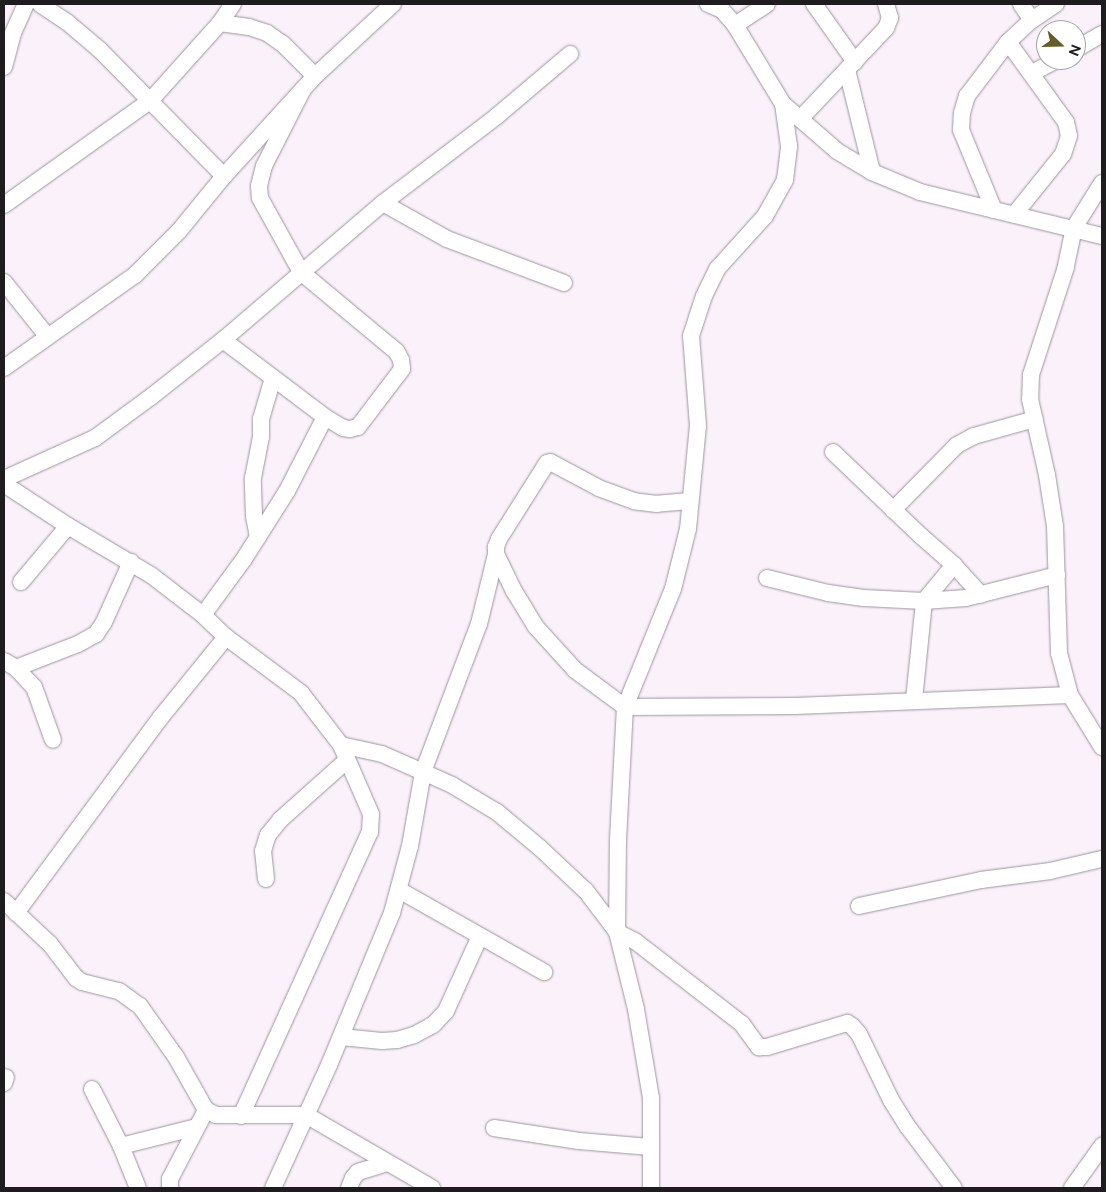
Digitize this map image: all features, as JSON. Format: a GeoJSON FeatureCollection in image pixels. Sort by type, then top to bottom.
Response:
{"type":"FeatureCollection","features":[{"type":"Feature","properties":{"kind":"street"},"geometry":{"type":"LineString","coordinates":[[4,67],[13,32],[26,4]]}},
{"type":"Feature","properties":{"kind":"street"},"geometry":{"type":"LineString","coordinates":[[40,4],[67,22],[100,50],[224,176]]}},
{"type":"Feature","properties":{"kind":"street"},"geometry":{"type":"LineString","coordinates":[[4,205],[150,101],[220,23],[232,4]]}},
{"type":"Feature","properties":{"kind":"street"},"geometry":{"type":"LineString","coordinates":[[4,368],[135,275],[179,231],[224,176],[315,76],[393,4]]}},
{"type":"Feature","properties":{"kind":"street"},"geometry":{"type":"LineString","coordinates":[[708,4],[722,10],[736,25],[783,104],[837,151],[872,172],[920,192],[1102,236]]}},
{"type":"Feature","properties":{"kind":"street"},"geometry":{"type":"LineString","coordinates":[[736,25],[767,4]]}},
{"type":"Feature","properties":{"kind":"street"},"geometry":{"type":"LineString","coordinates":[[814,4],[851,66],[872,172]]}},
{"type":"Feature","properties":{"kind":"street"},"geometry":{"type":"LineString","coordinates":[[800,119],[886,28],[890,18],[886,4]]}},
{"type":"Feature","properties":{"kind":"street"},"geometry":{"type":"LineString","coordinates":[[1021,4],[1032,20]]}},
{"type":"Feature","properties":{"kind":"street"},"geometry":{"type":"LineString","coordinates":[[994,210],[961,130],[967,96],[1008,42],[1032,20],[1056,4]]}},
{"type":"Feature","properties":{"kind":"street"},"geometry":{"type":"LineString","coordinates":[[220,23],[249,27],[267,33],[283,44],[315,76]]}},
{"type":"Feature","properties":{"kind":"street"},"geometry":{"type":"LineString","coordinates":[[1086,43],[1102,34]]}},
{"type":"Feature","properties":{"kind":"street"},"geometry":{"type":"LineString","coordinates":[[1008,42],[1066,122],[1068,136],[1063,154],[1014,215]]}},
{"type":"Feature","properties":{"kind":"street"},"geometry":{"type":"LineString","coordinates":[[4,479],[95,438],[223,340],[383,203],[497,116],[570,54]]}},
{"type":"Feature","properties":{"kind":"street"},"geometry":{"type":"LineString","coordinates":[[1032,73],[1038,70]]}},
{"type":"Feature","properties":{"kind":"street"},"geometry":{"type":"LineString","coordinates":[[223,340],[325,417],[343,428],[358,427],[402,369],[401,360],[397,352],[301,272],[260,198],[259,186],[264,166],[303,89]]}},
{"type":"Feature","properties":{"kind":"street"},"geometry":{"type":"LineString","coordinates":[[650,1188],[651,1098],[636,1009],[617,932],[618,840],[625,707],[674,589],[688,529],[689,501],[698,426],[692,336],[704,296],[717,269],[765,216],[785,180],[789,146],[783,104]]}},
{"type":"Feature","properties":{"kind":"street"},"geometry":{"type":"LineString","coordinates":[[1102,183],[1074,228],[1066,267],[1031,375],[1030,399],[1047,474],[1053,517],[1059,653],[1070,695],[1102,747]]}},
{"type":"Feature","properties":{"kind":"street"},"geometry":{"type":"LineString","coordinates":[[383,203],[447,239],[564,283]]}},
{"type":"Feature","properties":{"kind":"street"},"geometry":{"type":"LineString","coordinates":[[4,282],[48,337]]}},
{"type":"Feature","properties":{"kind":"street"},"geometry":{"type":"LineString","coordinates":[[258,537],[254,516],[253,478],[261,438],[261,418],[273,378]]}},
{"type":"Feature","properties":{"kind":"street"},"geometry":{"type":"LineString","coordinates":[[203,614],[258,537],[287,491],[325,417]]}},
{"type":"Feature","properties":{"kind":"street"},"geometry":{"type":"LineString","coordinates":[[893,510],[957,444],[974,436],[1035,419]]}},
{"type":"Feature","properties":{"kind":"street"},"geometry":{"type":"LineString","coordinates":[[833,452],[954,565],[981,595]]}},
{"type":"Feature","properties":{"kind":"street"},"geometry":{"type":"LineString","coordinates":[[273,1188],[341,1037],[392,913],[410,846],[423,772],[479,624],[499,539],[550,462],[599,488],[634,501],[657,504],[689,501]]}},
{"type":"Feature","properties":{"kind":"street"},"geometry":{"type":"LineString","coordinates":[[4,484],[68,526],[130,562],[203,614],[226,637],[301,693],[344,752],[371,814],[370,832],[241,1116]]}},
{"type":"Feature","properties":{"kind":"street"},"geometry":{"type":"LineString","coordinates":[[21,582],[68,526]]}},
{"type":"Feature","properties":{"kind":"street"},"geometry":{"type":"LineString","coordinates":[[496,554],[514,591],[536,626],[575,670],[625,707],[795,706],[1070,695]]}},
{"type":"Feature","properties":{"kind":"street"},"geometry":{"type":"LineString","coordinates":[[53,740],[34,687],[10,664],[78,644],[96,634],[104,622],[130,562]]}},
{"type":"Feature","properties":{"kind":"street"},"geometry":{"type":"LineString","coordinates":[[914,700],[924,601],[954,565]]}},
{"type":"Feature","properties":{"kind":"street"},"geometry":{"type":"LineString","coordinates":[[768,578],[828,593],[864,598],[924,601],[966,598],[1057,575]]}},
{"type":"Feature","properties":{"kind":"street"},"geometry":{"type":"LineString","coordinates":[[16,913],[161,717],[226,637]]}},
{"type":"Feature","properties":{"kind":"street"},"geometry":{"type":"LineString","coordinates":[[266,879],[263,851],[268,835],[344,752],[382,754],[452,785],[497,812],[540,848],[586,892],[617,932],[635,941],[742,1024],[759,1047],[767,1047],[847,1023],[852,1026],[859,1034],[899,1114],[954,1188]]}},
{"type":"Feature","properties":{"kind":"street"},"geometry":{"type":"LineString","coordinates":[[859,906],[973,882],[1050,871],[1102,859]]}},
{"type":"Feature","properties":{"kind":"street"},"geometry":{"type":"LineString","coordinates":[[399,890],[544,972]]}},
{"type":"Feature","properties":{"kind":"street"},"geometry":{"type":"LineString","coordinates":[[4,901],[50,944],[76,978],[82,982],[118,991],[140,1006],[176,1057],[206,1110],[216,1115],[306,1115],[432,1188]]}},
{"type":"Feature","properties":{"kind":"street"},"geometry":{"type":"LineString","coordinates":[[341,1037],[382,1041],[397,1040],[414,1035],[433,1025],[446,1011],[480,936]]}},
{"type":"Feature","properties":{"kind":"street"},"geometry":{"type":"LineString","coordinates":[[92,1089],[138,1188]]}},
{"type":"Feature","properties":{"kind":"street"},"geometry":{"type":"LineString","coordinates":[[170,1188],[170,1179],[206,1110]]}},
{"type":"Feature","properties":{"kind":"street"},"geometry":{"type":"LineString","coordinates":[[120,1146],[197,1127]]}},
{"type":"Feature","properties":{"kind":"street"},"geometry":{"type":"LineString","coordinates":[[494,1128],[578,1141],[650,1147]]}},
{"type":"Feature","properties":{"kind":"street"},"geometry":{"type":"LineString","coordinates":[[1072,1188],[1102,1146]]}},
{"type":"Feature","properties":{"kind":"street"},"geometry":{"type":"LineString","coordinates":[[349,1188],[358,1172],[388,1163]]}}]}
